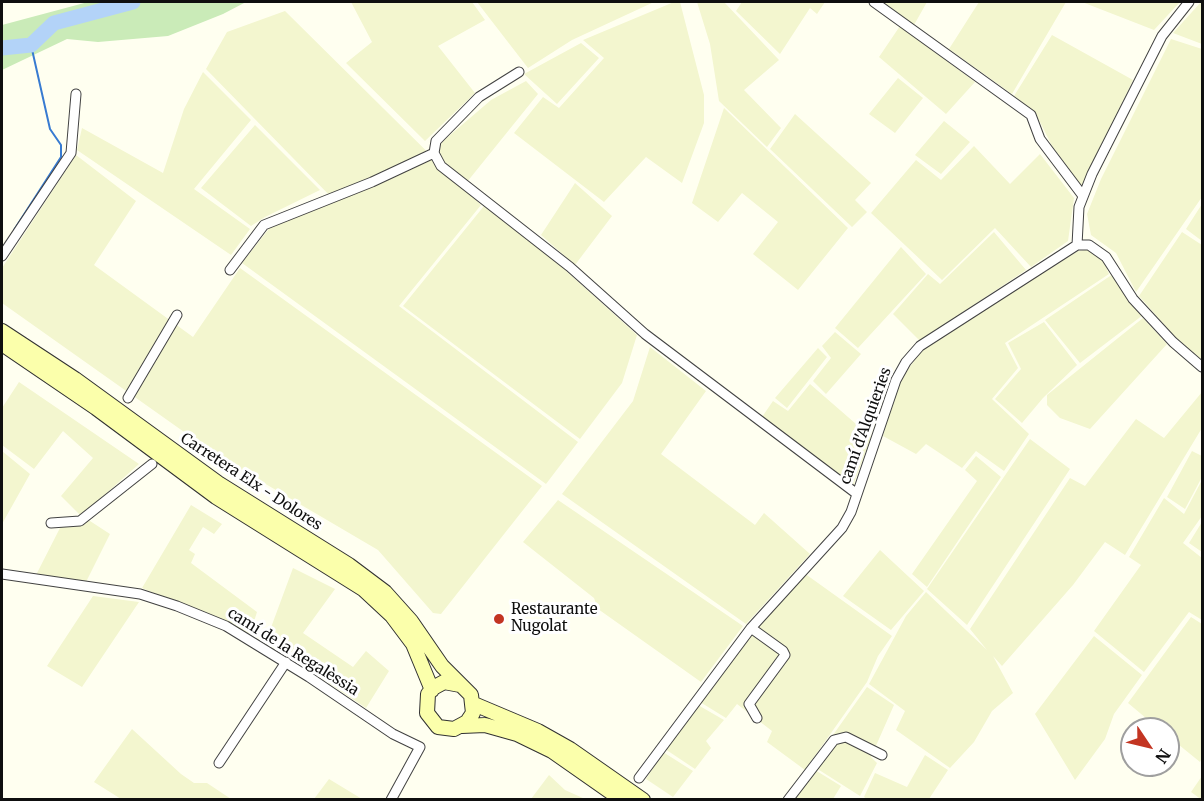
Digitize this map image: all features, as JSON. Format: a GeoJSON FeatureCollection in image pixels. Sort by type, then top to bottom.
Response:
{"type":"FeatureCollection","features":[{"type":"Feature","properties":{"kind":"main road","name":"Carretera Elx - Dolores"},"geometry":{"type":"LineString","coordinates":[[2,331],[75,379],[248,504],[369,579],[405,614],[442,666],[460,685]]}},
{"type":"Feature","properties":{"kind":"main road","name":"Carretera Elx - Dolores"},"geometry":{"type":"LineString","coordinates":[[2,344],[88,403],[216,497],[363,589],[392,616],[413,644],[432,690]]}},
{"type":"Feature","properties":{"kind":"main road"},"geometry":{"type":"LineString","coordinates":[[622,800],[552,751],[517,734],[485,724],[445,729],[432,723],[427,713],[426,701],[432,690],[444,682],[460,685],[466,689],[474,704],[538,731],[570,749],[643,800]]}},
{"type":"Feature","properties":{"kind":"main road"},"geometry":{"type":"LineString","coordinates":[[462,726],[472,712],[474,704]]}},
{"type":"Feature","properties":{"kind":"street"},"geometry":{"type":"LineString","coordinates":[[874,2],[1031,115],[1040,138],[1083,196]]}},
{"type":"Feature","properties":{"kind":"street"},"geometry":{"type":"LineString","coordinates":[[1189,2],[1162,36],[1092,174],[1079,207],[1077,245],[1089,245],[1106,257],[1133,298],[1173,342],[1203,367]]}},
{"type":"Feature","properties":{"kind":"street"},"geometry":{"type":"LineString","coordinates":[[519,72],[479,97],[436,141],[434,153],[441,166],[570,267],[644,334],[857,494]]}},
{"type":"Feature","properties":{"kind":"street"},"geometry":{"type":"LineString","coordinates":[[2,256],[71,153],[76,94]]}},
{"type":"Feature","properties":{"kind":"street"},"geometry":{"type":"LineString","coordinates":[[230,270],[264,225],[372,182],[434,153]]}},
{"type":"Feature","properties":{"kind":"street","name":"camí d'Alquieries"},"geometry":{"type":"LineString","coordinates":[[639,778],[751,628],[842,528],[857,494],[896,380],[906,362],[920,346],[1077,245]]}},
{"type":"Feature","properties":{"kind":"street"},"geometry":{"type":"LineString","coordinates":[[128,398],[177,315]]}},
{"type":"Feature","properties":{"kind":"street"},"geometry":{"type":"LineString","coordinates":[[51,524],[80,521],[152,464]]}},
{"type":"Feature","properties":{"kind":"street","name":"camí de la Regalèssia"},"geometry":{"type":"LineString","coordinates":[[2,574],[109,588],[168,603],[226,626],[286,662],[393,734],[420,747],[391,800]]}},
{"type":"Feature","properties":{"kind":"street"},"geometry":{"type":"LineString","coordinates":[[751,628],[783,651],[785,655],[749,704],[757,718]]}},
{"type":"Feature","properties":{"kind":"street"},"geometry":{"type":"LineString","coordinates":[[219,763],[286,662]]}},
{"type":"Feature","properties":{"kind":"street"},"geometry":{"type":"LineString","coordinates":[[788,800],[834,740],[846,737],[882,755]]}},
{"type":"Feature","properties":{"kind":"green space"},"geometry":{"type":"Polygon","coordinates":[[[88,2],[246,2],[223,14],[168,36],[98,42],[67,39],[2,70],[2,25],[88,2]]]}},
{"type":"Feature","properties":{"kind":"green space"},"geometry":{"type":"Polygon","coordinates":[[[351,2],[472,2],[485,20],[438,46],[475,93],[425,141],[346,63],[372,42],[351,2]]]}},
{"type":"Feature","properties":{"kind":"green space"},"geometry":{"type":"Polygon","coordinates":[[[477,2],[654,2],[572,40],[528,68],[477,2]]]}},
{"type":"Feature","properties":{"kind":"green space"},"geometry":{"type":"Polygon","coordinates":[[[674,2],[680,2],[704,95],[704,123],[682,183],[646,157],[604,202],[514,133],[543,97],[559,108],[604,58],[583,40],[674,2]]]}},
{"type":"Feature","properties":{"kind":"green space"},"geometry":{"type":"Polygon","coordinates":[[[697,2],[724,2],[779,60],[744,90],[781,128],[767,147],[719,101],[710,44],[697,2]]]}},
{"type":"Feature","properties":{"kind":"green space"},"geometry":{"type":"Polygon","coordinates":[[[742,2],[825,2],[817,14],[810,8],[780,54],[736,11],[742,2]]]}},
{"type":"Feature","properties":{"kind":"green space"},"geometry":{"type":"Polygon","coordinates":[[[879,2],[927,2],[914,25],[879,2]]]}},
{"type":"Feature","properties":{"kind":"green space"},"geometry":{"type":"Polygon","coordinates":[[[979,2],[1066,2],[1012,94],[949,49],[979,2]]]}},
{"type":"Feature","properties":{"kind":"green space"},"geometry":{"type":"Polygon","coordinates":[[[1082,2],[1180,2],[1154,30],[1082,2]]]}},
{"type":"Feature","properties":{"kind":"green space"},"geometry":{"type":"Polygon","coordinates":[[[1202,2],[1202,44],[1173,33],[1202,2]]]}},
{"type":"Feature","properties":{"kind":"green space"},"geometry":{"type":"Polygon","coordinates":[[[285,11],[481,205],[399,306],[578,442],[546,484],[242,263],[272,225],[335,201],[206,69],[227,32],[285,11]]]}},
{"type":"Feature","properties":{"kind":"green space"},"geometry":{"type":"Polygon","coordinates":[[[900,26],[975,82],[946,114],[879,57],[900,26]]]}},
{"type":"Feature","properties":{"kind":"green space"},"geometry":{"type":"Polygon","coordinates":[[[1052,35],[1133,80],[1082,187],[1052,146],[1035,112],[1014,96],[1052,35]]]}},
{"type":"Feature","properties":{"kind":"green space"},"geometry":{"type":"Polygon","coordinates":[[[1171,39],[1202,49],[1202,197],[1136,292],[1116,253],[1091,235],[1087,214],[1101,179],[1171,39]]]}},
{"type":"Feature","properties":{"kind":"green space"},"geometry":{"type":"Polygon","coordinates":[[[581,43],[599,58],[557,104],[524,74],[581,43]]]}},
{"type":"Feature","properties":{"kind":"green space"},"geometry":{"type":"Polygon","coordinates":[[[203,72],[251,120],[194,189],[250,229],[231,255],[77,150],[82,128],[163,173],[184,109],[203,72]]]}},
{"type":"Feature","properties":{"kind":"green space"},"geometry":{"type":"Polygon","coordinates":[[[898,78],[923,98],[895,133],[869,114],[898,78]]]}},
{"type":"Feature","properties":{"kind":"green space"},"geometry":{"type":"Polygon","coordinates":[[[526,81],[538,94],[467,182],[443,162],[439,150],[442,142],[491,100],[526,81]]]}},
{"type":"Feature","properties":{"kind":"green space"},"geometry":{"type":"Polygon","coordinates":[[[724,108],[848,228],[798,290],[753,254],[778,222],[742,193],[718,222],[692,203],[724,108]]]}},
{"type":"Feature","properties":{"kind":"green space"},"geometry":{"type":"Polygon","coordinates":[[[795,114],[871,183],[855,200],[867,212],[852,227],[770,149],[795,114]]]}},
{"type":"Feature","properties":{"kind":"green space"},"geometry":{"type":"Polygon","coordinates":[[[944,121],[970,142],[941,174],[915,155],[944,121]]]}},
{"type":"Feature","properties":{"kind":"green space"},"geometry":{"type":"Polygon","coordinates":[[[255,125],[320,190],[251,226],[201,188],[255,125]]]}},
{"type":"Feature","properties":{"kind":"green space"},"geometry":{"type":"Polygon","coordinates":[[[974,146],[1010,184],[1040,154],[1074,198],[1068,241],[1031,267],[995,228],[942,280],[871,213],[916,160],[941,180],[974,146]]]}},
{"type":"Feature","properties":{"kind":"green space"},"geometry":{"type":"Polygon","coordinates":[[[76,155],[136,201],[94,265],[193,337],[240,268],[542,486],[441,614],[433,613],[378,550],[218,456],[2,303],[2,268],[76,155]]]}},
{"type":"Feature","properties":{"kind":"green space"},"geometry":{"type":"Polygon","coordinates":[[[575,183],[612,216],[575,265],[541,235],[575,183]]]}},
{"type":"Feature","properties":{"kind":"green space"},"geometry":{"type":"Polygon","coordinates":[[[1202,204],[1202,241],[1186,229],[1202,204]]]}},
{"type":"Feature","properties":{"kind":"green space"},"geometry":{"type":"Polygon","coordinates":[[[484,206],[554,260],[637,335],[622,383],[580,439],[403,306],[484,206]]]}},
{"type":"Feature","properties":{"kind":"green space"},"geometry":{"type":"Polygon","coordinates":[[[994,232],[1026,270],[920,341],[893,314],[928,274],[940,284],[994,232]]]}},
{"type":"Feature","properties":{"kind":"green space"},"geometry":{"type":"Polygon","coordinates":[[[1182,232],[1202,245],[1202,360],[1175,337],[1139,296],[1182,232]]]}},
{"type":"Feature","properties":{"kind":"green space"},"geometry":{"type":"Polygon","coordinates":[[[901,247],[926,274],[858,348],[835,328],[901,247]]]}},
{"type":"Feature","properties":{"kind":"green space"},"geometry":{"type":"Polygon","coordinates":[[[1090,249],[1103,259],[1109,274],[1005,343],[1018,368],[992,399],[1029,434],[1004,471],[976,451],[962,468],[926,444],[916,454],[883,436],[894,396],[904,375],[924,347],[1078,251],[1090,249]]]}},
{"type":"Feature","properties":{"kind":"green space"},"geometry":{"type":"Polygon","coordinates":[[[1113,274],[1143,315],[1080,363],[1045,320],[1113,274]]]}},
{"type":"Feature","properties":{"kind":"green space"},"geometry":{"type":"Polygon","coordinates":[[[1143,318],[1167,344],[1090,429],[1060,418],[1047,405],[1047,395],[1143,318]]]}},
{"type":"Feature","properties":{"kind":"green space"},"geometry":{"type":"Polygon","coordinates":[[[1044,322],[1077,365],[1043,398],[1022,423],[995,399],[1021,369],[1008,343],[1044,322]]]}},
{"type":"Feature","properties":{"kind":"green space"},"geometry":{"type":"Polygon","coordinates":[[[835,332],[861,354],[826,394],[813,381],[831,358],[822,346],[835,332]]]}},
{"type":"Feature","properties":{"kind":"green space"},"geometry":{"type":"Polygon","coordinates":[[[650,347],[706,391],[661,454],[755,525],[764,513],[810,554],[746,624],[562,494],[633,401],[650,347]]]}},
{"type":"Feature","properties":{"kind":"green space"},"geometry":{"type":"Polygon","coordinates":[[[818,348],[827,357],[787,408],[775,398],[818,348]]]}},
{"type":"Feature","properties":{"kind":"green space"},"geometry":{"type":"Polygon","coordinates":[[[19,382],[139,464],[81,516],[61,496],[93,458],[63,431],[34,469],[2,445],[2,408],[19,382]]]}},
{"type":"Feature","properties":{"kind":"green space"},"geometry":{"type":"Polygon","coordinates":[[[810,384],[871,437],[853,486],[762,417],[773,401],[788,411],[810,384]]]}},
{"type":"Feature","properties":{"kind":"green space"},"geometry":{"type":"Polygon","coordinates":[[[1202,392],[1202,428],[1125,555],[1105,542],[1073,585],[1002,666],[993,656],[1013,693],[992,711],[974,742],[950,768],[896,730],[905,711],[869,684],[906,616],[926,592],[987,650],[970,629],[1070,478],[1085,486],[1136,419],[1164,438],[1202,392]]]}},
{"type":"Feature","properties":{"kind":"green space"},"geometry":{"type":"Polygon","coordinates":[[[1030,439],[1070,469],[967,625],[927,589],[1030,439]]]}},
{"type":"Feature","properties":{"kind":"green space"},"geometry":{"type":"Polygon","coordinates":[[[2,451],[30,474],[2,524],[2,451]]]}},
{"type":"Feature","properties":{"kind":"green space"},"geometry":{"type":"Polygon","coordinates":[[[1192,451],[1202,456],[1202,477],[1185,509],[1167,497],[1192,451]]]}},
{"type":"Feature","properties":{"kind":"green space"},"geometry":{"type":"Polygon","coordinates":[[[976,456],[1001,477],[927,587],[912,574],[977,481],[965,470],[976,456]]]}},
{"type":"Feature","properties":{"kind":"green space"},"geometry":{"type":"Polygon","coordinates":[[[1202,480],[1202,516],[1183,543],[1202,558],[1202,620],[1189,612],[1144,672],[1094,631],[1141,565],[1129,557],[1164,498],[1184,514],[1202,480]]]}},
{"type":"Feature","properties":{"kind":"green space"},"geometry":{"type":"Polygon","coordinates":[[[558,500],[743,626],[701,682],[598,609],[594,598],[523,542],[558,500]]]}},
{"type":"Feature","properties":{"kind":"green space"},"geometry":{"type":"Polygon","coordinates":[[[191,505],[222,524],[214,534],[203,527],[189,550],[195,554],[191,563],[257,612],[250,634],[142,588],[191,505]]]}},
{"type":"Feature","properties":{"kind":"green space"},"geometry":{"type":"Polygon","coordinates":[[[90,521],[110,534],[86,582],[36,575],[61,526],[90,521]]]}},
{"type":"Feature","properties":{"kind":"green space"},"geometry":{"type":"Polygon","coordinates":[[[1202,522],[1202,552],[1189,543],[1202,522]]]}},
{"type":"Feature","properties":{"kind":"green space"},"geometry":{"type":"Polygon","coordinates":[[[880,550],[924,591],[891,630],[843,596],[880,550]]]}},
{"type":"Feature","properties":{"kind":"green space"},"geometry":{"type":"Polygon","coordinates":[[[293,568],[335,589],[303,633],[353,667],[366,651],[389,671],[366,708],[266,641],[293,568]]]}},
{"type":"Feature","properties":{"kind":"green space"},"geometry":{"type":"Polygon","coordinates":[[[804,573],[892,636],[878,656],[867,682],[805,770],[767,742],[772,731],[737,704],[726,718],[700,702],[751,633],[804,573]]]}},
{"type":"Feature","properties":{"kind":"green space"},"geometry":{"type":"Polygon","coordinates":[[[93,596],[139,602],[82,687],[47,666],[93,596]]]}},
{"type":"Feature","properties":{"kind":"green space"},"geometry":{"type":"Polygon","coordinates":[[[1191,617],[1202,624],[1202,758],[1200,762],[1180,746],[1180,717],[1145,717],[1128,703],[1191,617]]]}},
{"type":"Feature","properties":{"kind":"green space"},"geometry":{"type":"Polygon","coordinates":[[[1094,636],[1142,675],[1114,714],[1105,739],[1075,780],[1035,714],[1094,636]]]}},
{"type":"Feature","properties":{"kind":"green space"},"geometry":{"type":"Polygon","coordinates":[[[867,687],[894,705],[871,757],[877,763],[860,796],[816,768],[833,735],[867,687]]]}},
{"type":"Feature","properties":{"kind":"green space"},"geometry":{"type":"Polygon","coordinates":[[[698,705],[724,720],[706,741],[711,748],[695,769],[665,749],[698,705]]]}},
{"type":"Feature","properties":{"kind":"green space"},"geometry":{"type":"Polygon","coordinates":[[[132,729],[181,774],[194,783],[207,783],[231,799],[121,799],[94,782],[132,729]]]}},
{"type":"Feature","properties":{"kind":"green space"},"geometry":{"type":"Polygon","coordinates":[[[663,752],[693,771],[673,797],[646,779],[663,752]]]}},
{"type":"Feature","properties":{"kind":"green space"},"geometry":{"type":"Polygon","coordinates":[[[925,755],[948,770],[929,799],[868,800],[864,797],[875,773],[907,787],[925,755]]]}},
{"type":"Feature","properties":{"kind":"green space"},"geometry":{"type":"Polygon","coordinates":[[[815,770],[841,786],[833,799],[794,800],[815,770]]]}},
{"type":"Feature","properties":{"kind":"green space"},"geometry":{"type":"Polygon","coordinates":[[[549,775],[565,790],[585,799],[531,799],[549,775]]]}},
{"type":"Feature","properties":{"kind":"green space"},"geometry":{"type":"Polygon","coordinates":[[[1202,776],[1202,800],[1191,792],[1202,776]]]}},
{"type":"Feature","properties":{"kind":"green space"},"geometry":{"type":"Polygon","coordinates":[[[329,779],[362,799],[314,799],[329,779]]]}},
{"type":"Feature","properties":{"kind":"waterway"},"geometry":{"type":"LineString","coordinates":[[2,48],[31,45],[54,23],[133,2]]}},
{"type":"Feature","properties":{"kind":"waterway"},"geometry":{"type":"LineString","coordinates":[[14,230],[61,157],[61,145],[50,129],[31,45]]}},
{"type":"Feature","properties":{"kind":"place","name":"Restaurante Nugolat"},"geometry":{"type":"Point","coordinates":[499,619]}}]}
